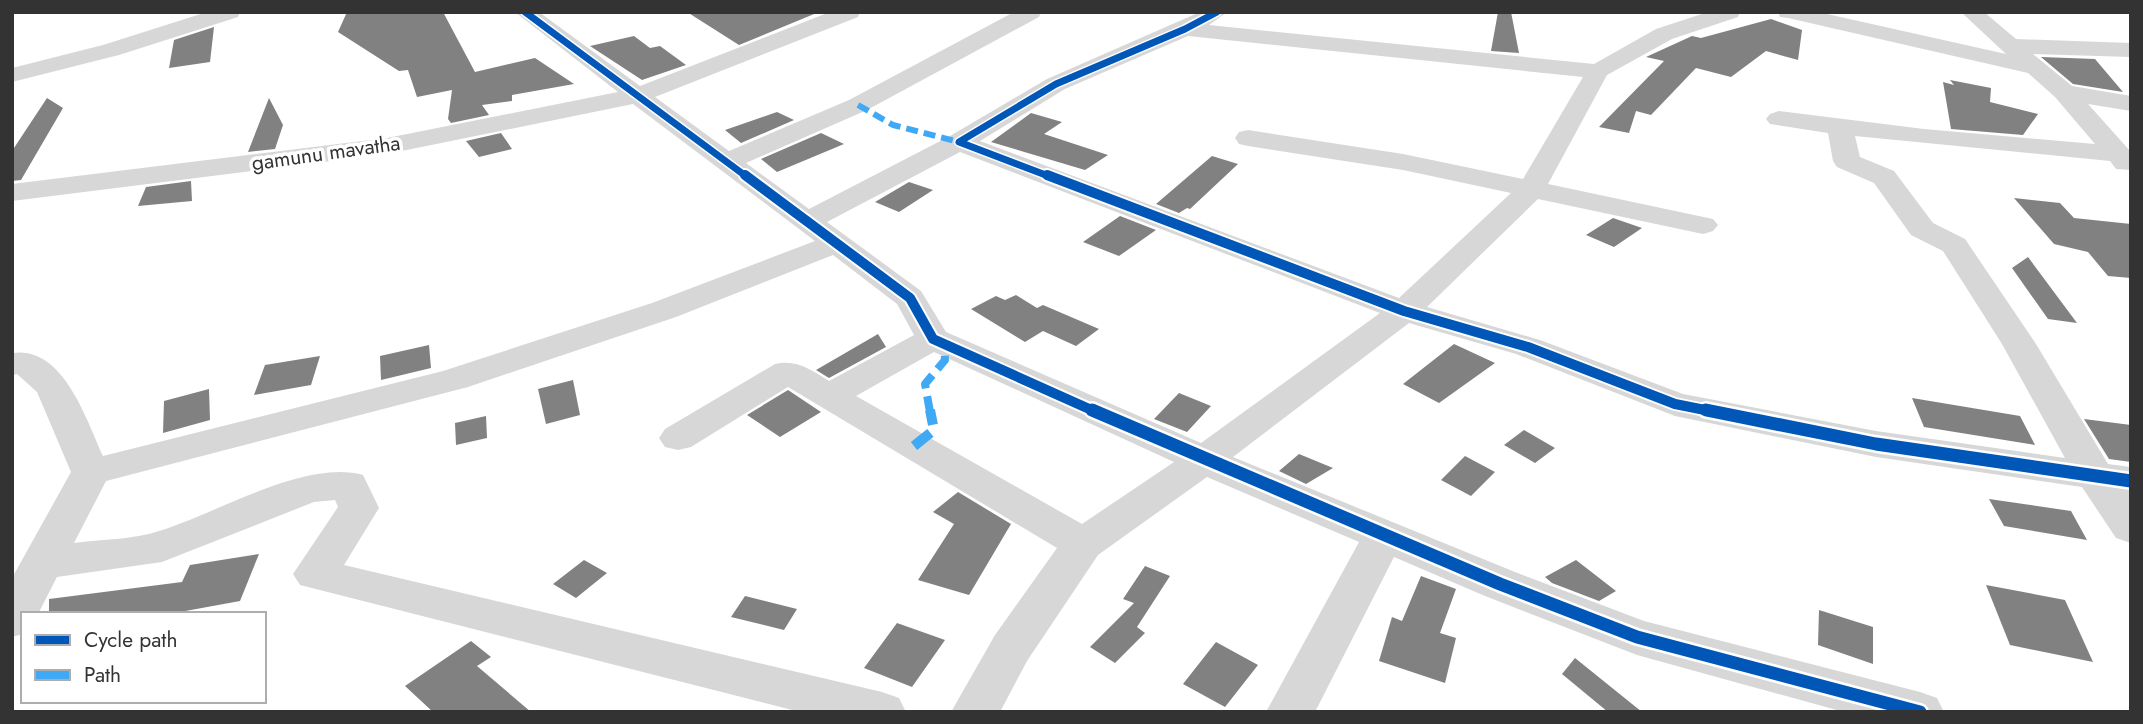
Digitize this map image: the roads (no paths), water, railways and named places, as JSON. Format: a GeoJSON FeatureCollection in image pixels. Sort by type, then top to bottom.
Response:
{"type":"FeatureCollection","features":[{"type":"Feature","properties":{"kind":"street"},"geometry":{"type":"LineString","coordinates":[[12,75],[111,50],[230,12]]}},
{"type":"Feature","properties":{"kind":"street"},"geometry":{"type":"LineString","coordinates":[[525,12],[910,298],[933,339],[1204,460],[1500,584],[1637,636],[1920,712]]}},
{"type":"Feature","properties":{"kind":"street","name":"gamunu mavatha"},"geometry":{"type":"LineString","coordinates":[[12,193],[387,146],[636,96],[850,12]]}},
{"type":"Feature","properties":{"kind":"street"},"geometry":{"type":"LineString","coordinates":[[726,162],[858,105],[1031,12]]}},
{"type":"Feature","properties":{"kind":"street"},"geometry":{"type":"LineString","coordinates":[[808,221],[959,142],[1056,84],[1185,29],[1217,12]]}},
{"type":"Feature","properties":{"kind":"street"},"geometry":{"type":"LineString","coordinates":[[975,712],[1011,648],[1083,544],[1204,460],[1404,311],[1531,190],[1598,71],[1664,34],[1730,12]]}},
{"type":"Feature","properties":{"kind":"street"},"geometry":{"type":"LineString","coordinates":[[1788,12],[2037,68]]}},
{"type":"Feature","properties":{"kind":"street"},"geometry":{"type":"LineString","coordinates":[[1971,12],[2064,92],[2125,161]]}},
{"type":"Feature","properties":{"kind":"street"},"geometry":{"type":"LineString","coordinates":[[1185,29],[1598,71]]}},
{"type":"Feature","properties":{"kind":"street"},"geometry":{"type":"LineString","coordinates":[[2011,46],[2131,50]]}},
{"type":"Feature","properties":{"kind":"street"},"geometry":{"type":"LineString","coordinates":[[2064,92],[2131,104]]}},
{"type":"Feature","properties":{"kind":"street"},"geometry":{"type":"LineString","coordinates":[[1779,120],[2125,161]]}},
{"type":"Feature","properties":{"kind":"street"},"geometry":{"type":"LineString","coordinates":[[1840,127],[1847,161],[1884,177],[1922,229],[1954,245],[2113,479],[2131,528]]}},
{"type":"Feature","properties":{"kind":"street"},"geometry":{"type":"LineString","coordinates":[[1248,138],[1403,162],[1703,225]]}},
{"type":"Feature","properties":{"kind":"street"},"geometry":{"type":"LineString","coordinates":[[959,142],[1404,311],[1528,347],[1675,404],[1876,444],[2113,479]]}},
{"type":"Feature","properties":{"kind":"street"},"geometry":{"type":"LineString","coordinates":[[12,620],[91,472],[455,379],[664,310],[838,243]]}},
{"type":"Feature","properties":{"kind":"street"},"geometry":{"type":"LineString","coordinates":[[829,396],[933,339]]}},
{"type":"Feature","properties":{"kind":"street"},"geometry":{"type":"LineString","coordinates":[[12,364],[24,362],[53,387],[91,472]]}},
{"type":"Feature","properties":{"kind":"street"},"geometry":{"type":"LineString","coordinates":[[678,438],[788,372],[1083,544]]}},
{"type":"Feature","properties":{"kind":"street"},"geometry":{"type":"LineString","coordinates":[[42,563],[162,547],[308,489],[349,485],[359,508],[315,574],[882,712]]}},
{"type":"Feature","properties":{"kind":"street"},"geometry":{"type":"LineString","coordinates":[[1290,712],[1384,535]]}}]}
